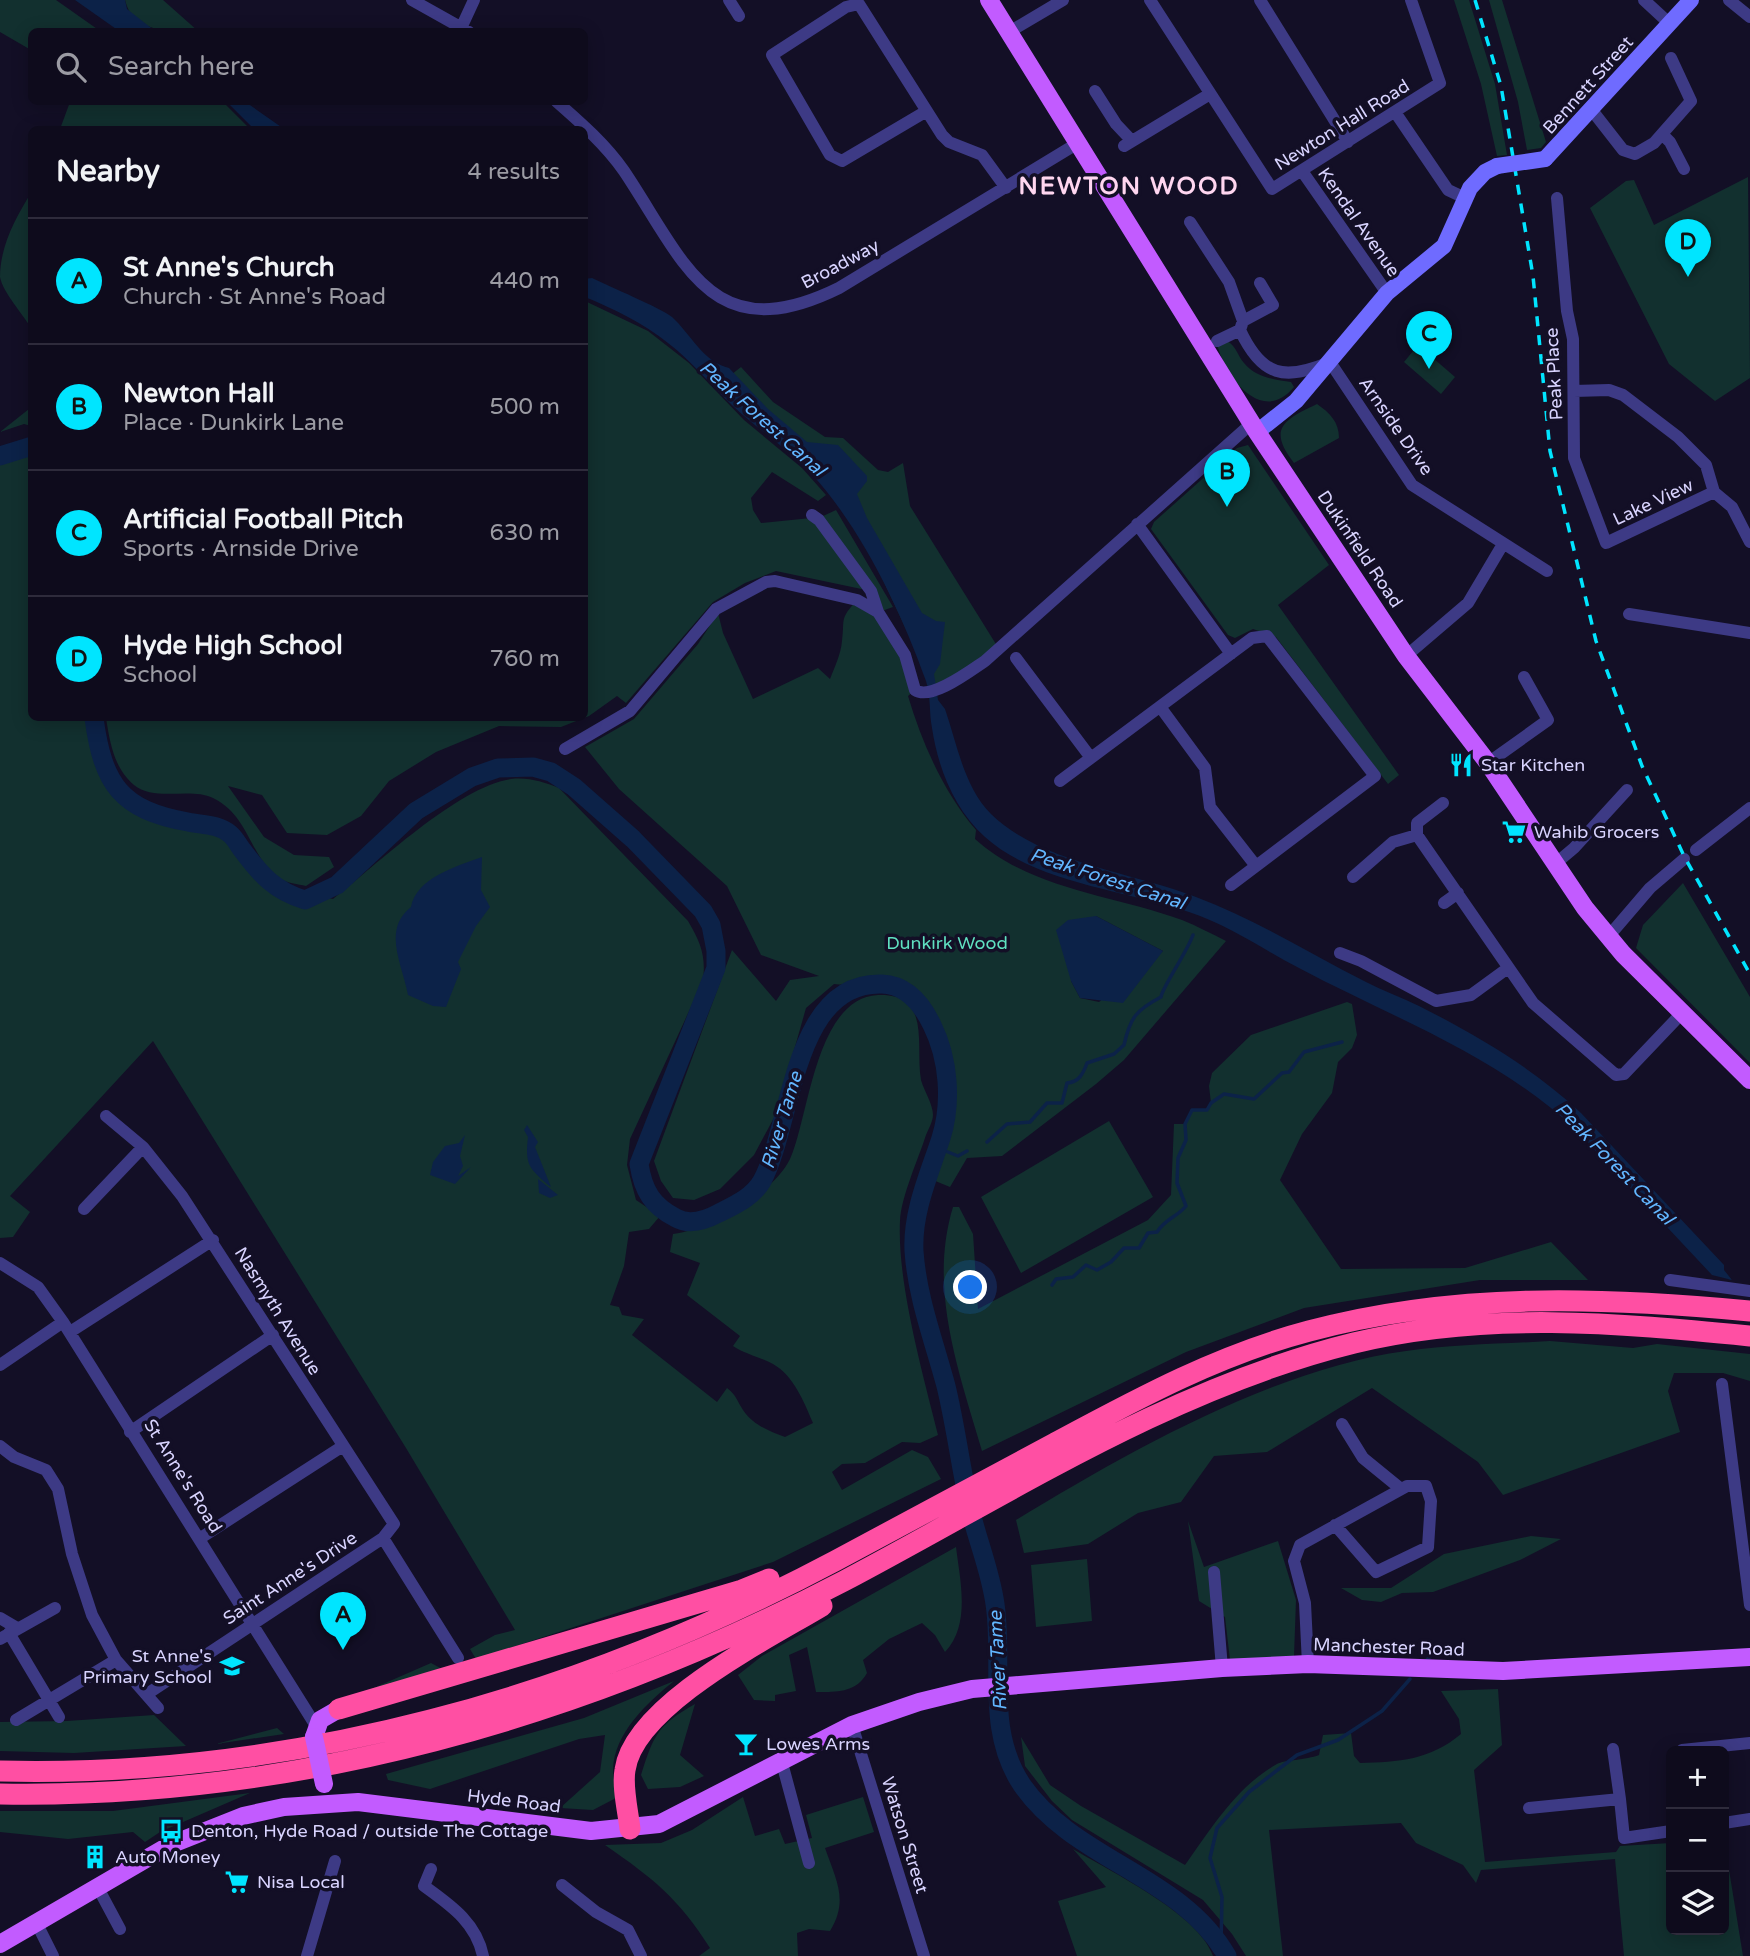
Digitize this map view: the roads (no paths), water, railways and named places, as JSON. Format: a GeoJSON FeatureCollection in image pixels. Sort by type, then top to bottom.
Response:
{"type":"FeatureCollection","features":[{"type":"Feature","properties":{"kind":"highway"},"geometry":{"type":"LineString","coordinates":[[0,1772],[68,1773],[159,1768],[262,1757],[377,1734],[475,1708],[565,1679],[671,1637],[1208,1365],[1309,1331],[1381,1314],[1450,1303],[1578,1298],[1750,1311]]}},
{"type":"Feature","properties":{"kind":"highway"},"geometry":{"type":"LineString","coordinates":[[630,1829],[625,1770],[636,1743],[662,1710],[698,1681],[840,1588],[1084,1453],[1222,1384],[1294,1359],[1415,1331],[1574,1321],[1750,1336]]}},
{"type":"Feature","properties":{"kind":"highway"},"geometry":{"type":"LineString","coordinates":[[339,1709],[742,1590],[825,1560]]}},
{"type":"Feature","properties":{"kind":"highway"},"geometry":{"type":"LineString","coordinates":[[0,1794],[64,1795],[177,1788],[276,1776],[390,1754],[482,1730],[592,1695],[840,1588]]}},
{"type":"Feature","properties":{"kind":"main road","name":"Dukinfield Road"},"geometry":{"type":"LineString","coordinates":[[989,0],[1255,427],[1406,656],[1488,763],[1555,864],[1608,937],[1750,1080]]}},
{"type":"Feature","properties":{"kind":"main road","name":"Manchester Road"},"geometry":{"type":"LineString","coordinates":[[1027,1686],[1222,1668],[1308,1664],[1503,1671],[1750,1657]]}},
{"type":"Feature","properties":{"kind":"main road","name":"Hyde Road"},"geometry":{"type":"LineString","coordinates":[[1,1942],[170,1845],[205,1830],[264,1812],[325,1803],[358,1802],[591,1831],[630,1829],[659,1824],[852,1725],[919,1702],[972,1689],[1027,1686]]}},
{"type":"Feature","properties":{"kind":"main road"},"geometry":{"type":"LineString","coordinates":[[315,1731],[325,1715],[339,1709]]}},
{"type":"Feature","properties":{"kind":"main road","name":"St Anne's Road"},"geometry":{"type":"LineString","coordinates":[[315,1731],[325,1803]]}},
{"type":"Feature","properties":{"kind":"street"},"geometry":{"type":"LineString","coordinates":[[412,0],[463,28]]}},
{"type":"Feature","properties":{"kind":"street"},"geometry":{"type":"LineString","coordinates":[[465,28],[474,0]]}},
{"type":"Feature","properties":{"kind":"street"},"geometry":{"type":"LineString","coordinates":[[729,0],[739,16]]}},
{"type":"Feature","properties":{"kind":"street"},"geometry":{"type":"LineString","coordinates":[[1009,32],[1063,0]]}},
{"type":"Feature","properties":{"kind":"street","name":"Newton Hall Road"},"geometry":{"type":"LineString","coordinates":[[1150,0],[1272,189],[1440,83],[1411,0]]}},
{"type":"Feature","properties":{"kind":"street"},"geometry":{"type":"LineString","coordinates":[[1260,0],[1348,142]]}},
{"type":"Feature","properties":{"kind":"street"},"geometry":{"type":"LineString","coordinates":[[1644,0],[1670,24]]}},
{"type":"Feature","properties":{"kind":"street","name":"Bennett Street"},"geometry":{"type":"LineString","coordinates":[[1465,198],[1476,180],[1497,166],[1545,159],[1691,0]]}},
{"type":"Feature","properties":{"kind":"street"},"geometry":{"type":"LineString","coordinates":[[1729,0],[1750,17]]}},
{"type":"Feature","properties":{"kind":"street"},"geometry":{"type":"LineString","coordinates":[[925,112],[842,161],[836,159],[830,155],[772,54],[846,7],[859,4],[925,112],[949,142],[982,155],[1006,188]]}},
{"type":"Feature","properties":{"kind":"street"},"geometry":{"type":"LineString","coordinates":[[1591,108],[1627,153],[1642,152],[1662,134],[1690,100],[1671,58]]}},
{"type":"Feature","properties":{"kind":"street"},"geometry":{"type":"LineString","coordinates":[[1095,91],[1128,144],[1210,94]]}},
{"type":"Feature","properties":{"kind":"street","name":"Broadway"},"geometry":{"type":"LineString","coordinates":[[560,105],[580,126]]}},
{"type":"Feature","properties":{"kind":"street"},"geometry":{"type":"LineString","coordinates":[[812,515],[819,520],[871,592],[878,612],[905,655],[915,690],[923,693],[943,687],[985,661],[1137,524],[1255,427],[1296,401],[1387,293],[1444,246],[1465,198],[1448,190],[1395,112]]}},
{"type":"Feature","properties":{"kind":"street","name":"Broadway"},"geometry":{"type":"LineString","coordinates":[[588,134],[622,169],[683,264],[716,295],[752,311],[775,310],[817,299],[1078,143]]}},
{"type":"Feature","properties":{"kind":"street"},"geometry":{"type":"LineString","coordinates":[[1662,134],[1670,142],[1684,169]]}},
{"type":"Feature","properties":{"kind":"street","name":"Kendal Avenue"},"geometry":{"type":"LineString","coordinates":[[1302,171],[1387,293]]}},
{"type":"Feature","properties":{"kind":"street","name":"Peak Place"},"geometry":{"type":"LineString","coordinates":[[1557,198],[1567,311],[1573,339],[1574,458],[1606,543]]}},
{"type":"Feature","properties":{"kind":"street"},"geometry":{"type":"LineString","coordinates":[[1191,222],[1229,282],[1251,353],[1273,370],[1294,374],[1330,362]]}},
{"type":"Feature","properties":{"kind":"street"},"geometry":{"type":"LineString","coordinates":[[1217,341],[1273,305],[1260,283]]}},
{"type":"Feature","properties":{"kind":"street","name":"Arnside Drive"},"geometry":{"type":"LineString","coordinates":[[1330,362],[1412,485],[1547,571]]}},
{"type":"Feature","properties":{"kind":"street"},"geometry":{"type":"LineString","coordinates":[[1574,391],[1609,390],[1623,395],[1693,451],[1706,465],[1714,492],[1732,507],[1750,542]]}},
{"type":"Feature","properties":{"kind":"street","name":"Lake View"},"geometry":{"type":"LineString","coordinates":[[1606,543],[1714,492]]}},
{"type":"Feature","properties":{"kind":"street"},"geometry":{"type":"LineString","coordinates":[[1137,524],[1231,654]]}},
{"type":"Feature","properties":{"kind":"street"},"geometry":{"type":"LineString","coordinates":[[1406,656],[1468,603],[1503,544]]}},
{"type":"Feature","properties":{"kind":"street"},"geometry":{"type":"LineString","coordinates":[[565,749],[631,711],[716,609],[766,582],[775,581],[857,600],[878,612]]}},
{"type":"Feature","properties":{"kind":"street"},"geometry":{"type":"LineString","coordinates":[[1629,614],[1750,633]]}},
{"type":"Feature","properties":{"kind":"street"},"geometry":{"type":"LineString","coordinates":[[1060,781],[1252,638],[1267,636],[1375,776],[1231,885]]}},
{"type":"Feature","properties":{"kind":"street"},"geometry":{"type":"LineString","coordinates":[[1016,658],[1091,758]]}},
{"type":"Feature","properties":{"kind":"street"},"geometry":{"type":"LineString","coordinates":[[1488,763],[1548,720],[1524,677]]}},
{"type":"Feature","properties":{"kind":"street"},"geometry":{"type":"LineString","coordinates":[[1161,708],[1208,774],[1210,807],[1256,866]]}},
{"type":"Feature","properties":{"kind":"street"},"geometry":{"type":"LineString","coordinates":[[1555,864],[1574,848],[1627,790]]}},
{"type":"Feature","properties":{"kind":"street"},"geometry":{"type":"LineString","coordinates":[[1443,803],[1417,824],[1417,835],[1508,968],[1546,1016],[1616,1075],[1624,1074],[1682,1013]]}},
{"type":"Feature","properties":{"kind":"street"},"geometry":{"type":"LineString","coordinates":[[1696,850],[1750,808]]}},
{"type":"Feature","properties":{"kind":"street"},"geometry":{"type":"LineString","coordinates":[[1353,877],[1393,842],[1417,835]]}},
{"type":"Feature","properties":{"kind":"street"},"geometry":{"type":"LineString","coordinates":[[1608,937],[1650,888],[1684,859]]}},
{"type":"Feature","properties":{"kind":"street"},"geometry":{"type":"LineString","coordinates":[[1444,903],[1458,894]]}},
{"type":"Feature","properties":{"kind":"street"},"geometry":{"type":"LineString","coordinates":[[1361,961],[1367,948]]}},
{"type":"Feature","properties":{"kind":"street"},"geometry":{"type":"LineString","coordinates":[[1340,953],[1361,961],[1436,1001],[1471,995],[1508,968]]}},
{"type":"Feature","properties":{"kind":"street","name":"Nasmyth Avenue"},"geometry":{"type":"LineString","coordinates":[[106,1116],[144,1147],[212,1240],[394,1524],[383,1538]]}},
{"type":"Feature","properties":{"kind":"street"},"geometry":{"type":"LineString","coordinates":[[84,1209],[144,1147]]}},
{"type":"Feature","properties":{"kind":"street"},"geometry":{"type":"LineString","coordinates":[[0,1364],[212,1240]]}},
{"type":"Feature","properties":{"kind":"street","name":"St Anne's Road"},"geometry":{"type":"LineString","coordinates":[[0,1263],[37,1287],[67,1327],[315,1731]]}},
{"type":"Feature","properties":{"kind":"street"},"geometry":{"type":"LineString","coordinates":[[1670,1280],[1750,1291]]}},
{"type":"Feature","properties":{"kind":"street"},"geometry":{"type":"LineString","coordinates":[[130,1432],[273,1335]]}},
{"type":"Feature","properties":{"kind":"street"},"geometry":{"type":"LineString","coordinates":[[1722,1384],[1750,1605]]}},
{"type":"Feature","properties":{"kind":"street"},"geometry":{"type":"LineString","coordinates":[[1342,1424],[1363,1458],[1401,1489]]}},
{"type":"Feature","properties":{"kind":"street"},"geometry":{"type":"LineString","coordinates":[[0,1446],[14,1457],[46,1470],[58,1489],[72,1554],[92,1615],[116,1660],[158,1708]]}},
{"type":"Feature","properties":{"kind":"street"},"geometry":{"type":"LineString","coordinates":[[199,1539],[343,1446]]}},
{"type":"Feature","properties":{"kind":"street"},"geometry":{"type":"LineString","coordinates":[[1308,1664],[1305,1603],[1294,1562],[1300,1545],[1335,1525],[1401,1489],[1408,1486],[1426,1486],[1431,1501],[1428,1547],[1376,1572],[1335,1525]]}},
{"type":"Feature","properties":{"kind":"street"},"geometry":{"type":"LineString","coordinates":[[383,1538],[458,1658]]}},
{"type":"Feature","properties":{"kind":"street","name":"Saint Anne's Drive"},"geometry":{"type":"LineString","coordinates":[[147,1694],[383,1538]]}},
{"type":"Feature","properties":{"kind":"street"},"geometry":{"type":"LineString","coordinates":[[1214,1572],[1222,1668]]}},
{"type":"Feature","properties":{"kind":"street"},"geometry":{"type":"LineString","coordinates":[[9,1634],[55,1608]]}},
{"type":"Feature","properties":{"kind":"street"},"geometry":{"type":"LineString","coordinates":[[0,1618],[59,1717]]}},
{"type":"Feature","properties":{"kind":"street"},"geometry":{"type":"LineString","coordinates":[[16,1720],[116,1660]]}},
{"type":"Feature","properties":{"kind":"street","name":"Watson Street"},"geometry":{"type":"LineString","coordinates":[[852,1725],[924,1956]]}},
{"type":"Feature","properties":{"kind":"street"},"geometry":{"type":"LineString","coordinates":[[1721,1746],[1750,1743]]}},
{"type":"Feature","properties":{"kind":"street"},"geometry":{"type":"LineString","coordinates":[[1613,1749],[1624,1838],[1666,1832]]}},
{"type":"Feature","properties":{"kind":"street"},"geometry":{"type":"LineString","coordinates":[[782,1763],[809,1863]]}},
{"type":"Feature","properties":{"kind":"street"},"geometry":{"type":"LineString","coordinates":[[1530,1808],[1620,1799]]}},
{"type":"Feature","properties":{"kind":"street"},"geometry":{"type":"LineString","coordinates":[[1729,1822],[1750,1819]]}},
{"type":"Feature","properties":{"kind":"street"},"geometry":{"type":"LineString","coordinates":[[307,1956],[335,1861]]}},
{"type":"Feature","properties":{"kind":"street"},"geometry":{"type":"LineString","coordinates":[[431,1868],[424,1886],[457,1910],[480,1940],[483,1956]]}},
{"type":"Feature","properties":{"kind":"street"},"geometry":{"type":"LineString","coordinates":[[562,1885],[596,1912],[628,1930],[640,1956]]}},
{"type":"Feature","properties":{"kind":"street"},"geometry":{"type":"LineString","coordinates":[[97,1886],[120,1929]]}},
{"type":"Feature","properties":{"kind":"street"},"geometry":{"type":"LineString","coordinates":[[36,1922],[54,1956]]}},
{"type":"Feature","properties":{"kind":"water"},"geometry":{"type":"Polygon","coordinates":[[[75,0],[125,0],[127,9],[151,28],[115,28],[75,0]]]}},
{"type":"Feature","properties":{"kind":"water"},"geometry":{"type":"Polygon","coordinates":[[[230,105],[250,105],[280,126],[251,126],[230,105]]]}},
{"type":"Feature","properties":{"kind":"water","name":"Peak Forest Canal"},"geometry":{"type":"Polygon","coordinates":[[[588,278],[592,278],[672,317],[704,353],[729,368],[768,409],[807,442],[838,445],[867,476],[867,481],[857,494],[867,518],[922,613],[936,621],[945,622],[940,664],[934,674],[938,700],[945,709],[974,791],[991,814],[1012,831],[1061,855],[1171,888],[1239,915],[1372,985],[1441,1017],[1504,1054],[1544,1082],[1581,1113],[1724,1265],[1724,1270],[1732,1280],[1712,1275],[1576,1130],[1513,1080],[1478,1059],[1218,924],[1164,904],[1055,875],[1006,853],[985,837],[964,814],[943,773],[931,722],[928,687],[892,599],[863,544],[829,494],[810,472],[742,414],[677,350],[638,323],[588,298],[588,278]]]}},
{"type":"Feature","properties":{"kind":"water"},"geometry":{"type":"Polygon","coordinates":[[[482,857],[481,890],[490,907],[476,926],[458,962],[461,969],[446,1007],[433,1006],[408,995],[396,948],[397,926],[411,907],[414,897],[429,881],[450,869],[482,857]]]}},
{"type":"Feature","properties":{"kind":"water"},"geometry":{"type":"Polygon","coordinates":[[[1096,916],[1163,951],[1123,1003],[1080,998],[1071,981],[1056,930],[1068,920],[1096,916]]]}},
{"type":"Feature","properties":{"kind":"water"},"geometry":{"type":"Polygon","coordinates":[[[527,1125],[538,1142],[535,1147],[551,1187],[537,1175],[528,1160],[528,1137],[524,1130],[527,1125]]]}},
{"type":"Feature","properties":{"kind":"water"},"geometry":{"type":"Polygon","coordinates":[[[465,1135],[460,1156],[463,1166],[458,1176],[471,1167],[455,1184],[430,1175],[433,1162],[445,1146],[459,1143],[465,1135]]]}},
{"type":"Feature","properties":{"kind":"water"},"geometry":{"type":"Polygon","coordinates":[[[538,1179],[558,1195],[550,1198],[539,1193],[538,1179]]]}},
{"type":"Feature","properties":{"kind":"waterway","name":"River Tame"},"geometry":{"type":"LineString","coordinates":[[0,456],[28,447]]}},
{"type":"Feature","properties":{"kind":"waterway","name":"River Tame"},"geometry":{"type":"LineString","coordinates":[[95,721],[103,761],[119,791],[146,810],[225,831],[270,881],[285,892],[305,900],[337,885],[416,811],[472,777],[498,768],[533,767],[551,772],[574,787],[633,839],[703,911],[711,925],[716,968],[639,1164],[650,1196],[661,1208],[681,1220],[692,1222],[709,1218],[743,1200],[758,1187],[772,1156],[800,1060],[813,1030],[830,1006],[852,989],[882,984],[899,988],[913,997],[938,1038],[947,1081],[947,1110],[941,1138],[922,1194],[916,1222],[916,1268],[922,1302],[946,1386],[971,1513],[993,1591],[1003,1742],[1022,1785],[1044,1811],[1070,1832],[1183,1906],[1207,1929],[1227,1956]]}},
{"type":"Feature","properties":{"kind":"waterway"},"geometry":{"type":"LineString","coordinates":[[987,1142],[1007,1124],[1030,1122],[1047,1103],[1062,1103],[1067,1083],[1080,1077],[1087,1063],[1114,1054],[1124,1045],[1135,1016],[1161,997],[1193,935]]}},
{"type":"Feature","properties":{"kind":"waterway"},"geometry":{"type":"LineString","coordinates":[[1052,1285],[1056,1279],[1073,1277],[1086,1265],[1097,1270],[1111,1262],[1124,1248],[1139,1248],[1148,1233],[1157,1232],[1186,1206],[1177,1183],[1178,1158],[1186,1140],[1185,1124],[1192,1110],[1207,1110],[1211,1103],[1224,1094],[1254,1099],[1282,1073],[1289,1072],[1304,1052],[1342,1042]]}},
{"type":"Feature","properties":{"kind":"waterway"},"geometry":{"type":"LineString","coordinates":[[938,1148],[958,1156],[967,1151]]}},
{"type":"Feature","properties":{"kind":"waterway"},"geometry":{"type":"LineString","coordinates":[[1426,1661],[1433,1653]]}},
{"type":"Feature","properties":{"kind":"waterway"},"geometry":{"type":"LineString","coordinates":[[1221,1945],[1222,1897],[1210,1858],[1217,1828],[1249,1792],[1297,1755],[1338,1740],[1382,1711],[1410,1679]]}},
{"type":"Feature","properties":{"kind":"railway"},"geometry":{"type":"LineString","coordinates":[[1475,0],[1501,86],[1533,276],[1550,451],[1596,641],[1642,766],[1684,856],[1750,974]]}},
{"type":"Feature","properties":{"kind":"place","name":"Hyde High School"},"geometry":{"type":"Point","coordinates":[1688,277]}},
{"type":"Feature","properties":{"kind":"place","name":"Artificial Football Pitch"},"geometry":{"type":"Point","coordinates":[1429,369]}},
{"type":"Feature","properties":{"kind":"place","name":"Newton Hall"},"geometry":{"type":"Point","coordinates":[1227,507]}},
{"type":"Feature","properties":{"kind":"place","name":"Star Kitchen"},"geometry":{"type":"Point","coordinates":[1461,765]}},
{"type":"Feature","properties":{"kind":"place","name":"Wahib Grocers"},"geometry":{"type":"Point","coordinates":[1514,832]}},
{"type":"Feature","properties":{"kind":"place","name":"St Anne's Church"},"geometry":{"type":"Point","coordinates":[343,1650]}},
{"type":"Feature","properties":{"kind":"place","name":"St Anne's Primary School"},"geometry":{"type":"Point","coordinates":[232,1666]}},
{"type":"Feature","properties":{"kind":"place","name":"Lowes Arms"},"geometry":{"type":"Point","coordinates":[746,1744]}},
{"type":"Feature","properties":{"kind":"place","name":"Denton, Hyde Road / outside The Cottage"},"geometry":{"type":"Point","coordinates":[171,1831]}},
{"type":"Feature","properties":{"kind":"place","name":"Auto Money"},"geometry":{"type":"Point","coordinates":[95,1857]}},
{"type":"Feature","properties":{"kind":"place","name":"Nisa Local"},"geometry":{"type":"Point","coordinates":[237,1882]}},
{"type":"Feature","properties":{"kind":"district","name":"NEWTON WOOD"},"geometry":{"type":"Point","coordinates":[1129,186]}},
{"type":"Feature","properties":{"kind":"park label","name":"Dunkirk Wood"},"geometry":{"type":"Point","coordinates":[947,943]}}]}
